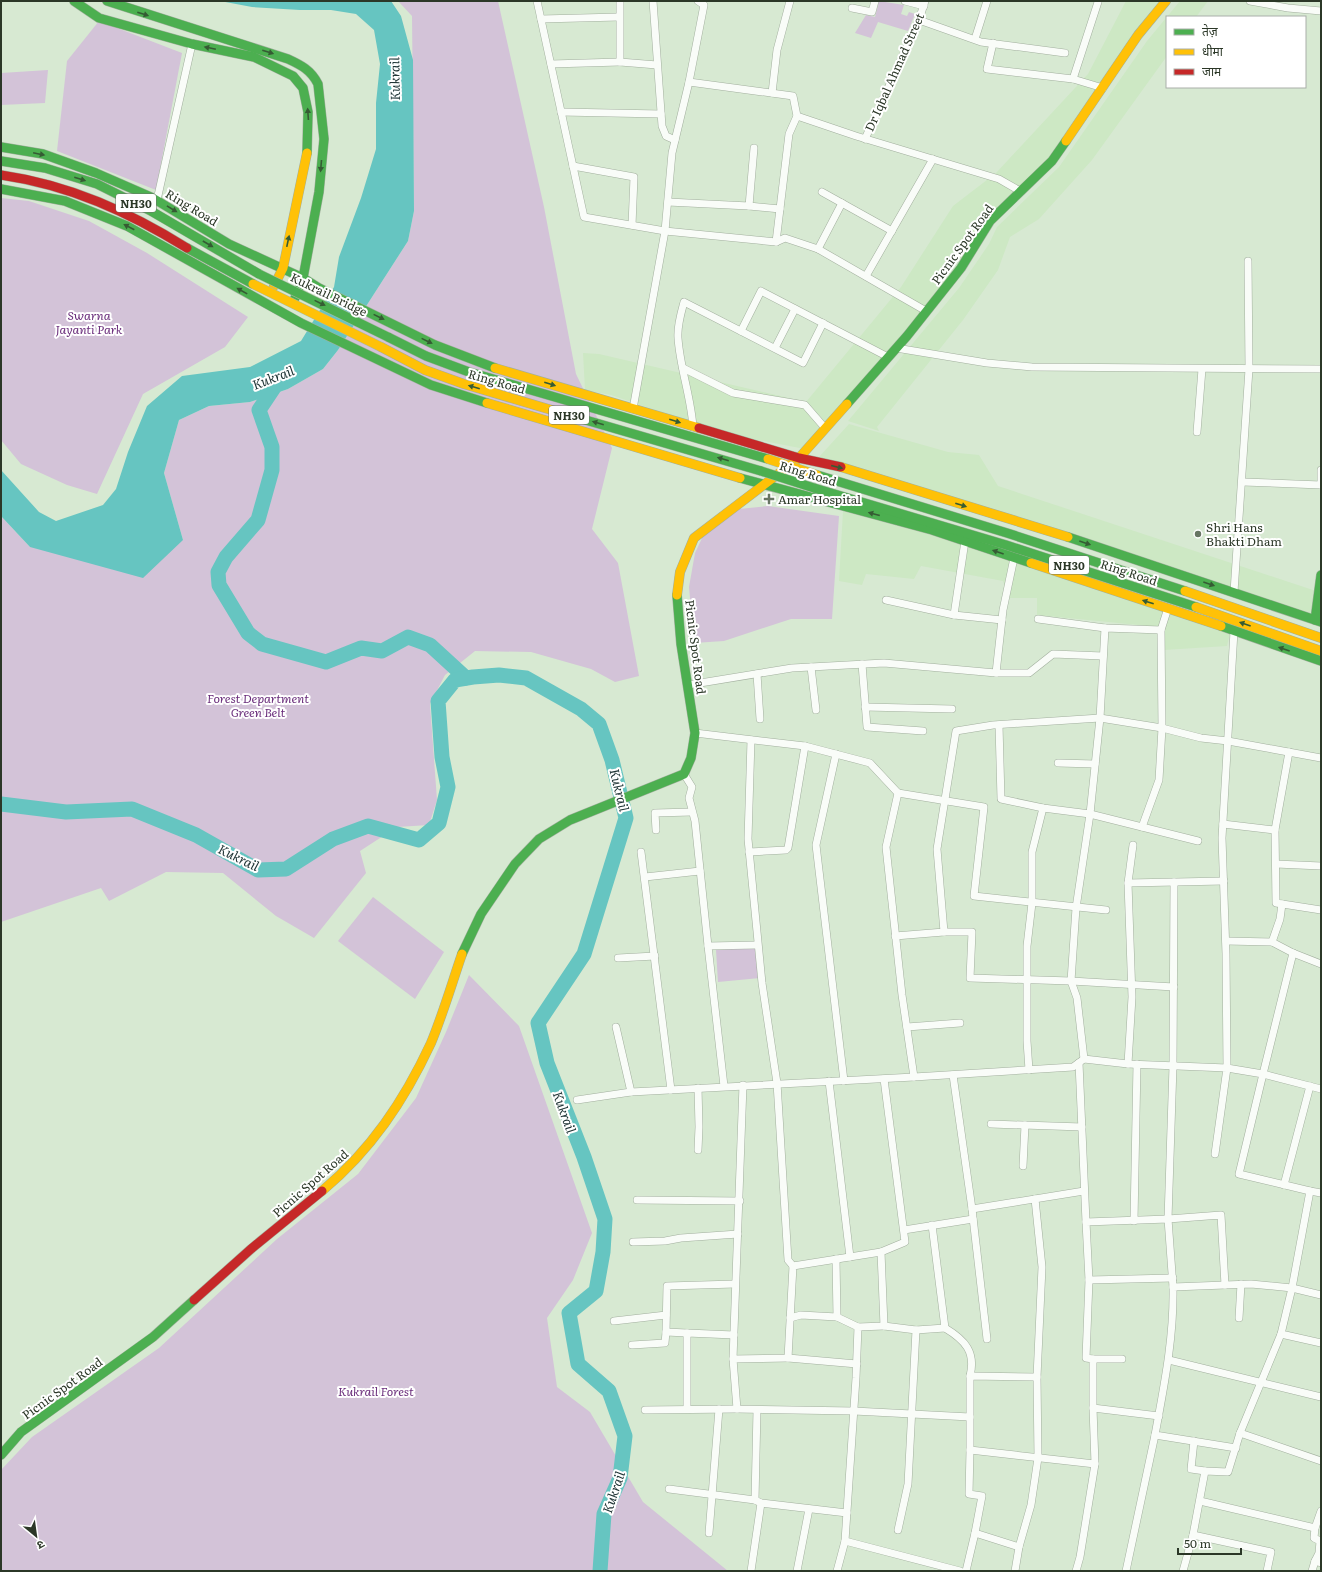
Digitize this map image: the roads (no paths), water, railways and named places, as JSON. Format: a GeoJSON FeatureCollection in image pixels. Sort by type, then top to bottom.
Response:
{"type":"FeatureCollection","features":[{"type":"Feature","properties":{"kind":"main road"},"geometry":{"type":"LineString","coordinates":[[74,1],[100,18],[192,44],[254,57],[293,76],[303,88],[308,112],[307,155],[283,268],[266,304]]}},
{"type":"Feature","properties":{"kind":"main road"},"geometry":{"type":"LineString","coordinates":[[107,1],[288,59],[304,67],[314,76],[320,95],[324,139],[319,192],[303,278],[287,316]]}},
{"type":"Feature","properties":{"kind":"main road","name":"Picnic Spot Road"},"geometry":{"type":"LineString","coordinates":[[1,1455],[21,1432],[153,1337],[251,1249],[347,1170],[379,1133],[405,1092],[431,1042],[463,951],[481,914],[515,864],[539,839],[570,820],[660,785],[684,774],[692,758],[695,733],[681,644],[677,595],[680,572],[694,538],[799,458],[896,348],[961,268],[990,221],[1052,161],[1138,35],[1166,1]]}},
{"type":"Feature","properties":{"kind":"main road","name":"Ring Road"},"geometry":{"type":"LineString","coordinates":[[1,147],[52,157],[157,200],[229,244],[283,268],[319,288]]}},
{"type":"Feature","properties":{"kind":"main road","name":"Ring Road"},"geometry":{"type":"LineString","coordinates":[[1,161],[45,168],[97,184],[151,211],[259,274]]}},
{"type":"Feature","properties":{"kind":"main road","name":"Kukrail Bridge"},"geometry":{"type":"LineString","coordinates":[[1,174],[24,177],[87,196],[129,214],[252,284],[381,347]]}},
{"type":"Feature","properties":{"kind":"main road"},"geometry":{"type":"LineString","coordinates":[[1,189],[65,201],[127,226],[287,316],[430,385],[482,402],[765,485],[896,520],[965,541],[1168,608],[1321,661]]}},
{"type":"Feature","properties":{"kind":"main road","name":"Kukrail Bridge"},"geometry":{"type":"LineString","coordinates":[[259,274],[388,337]]}},
{"type":"Feature","properties":{"kind":"main road","name":"Kukrail Bridge"},"geometry":{"type":"LineString","coordinates":[[319,288],[435,345],[496,368],[799,458],[839,467],[1062,535],[1318,621]]}},
{"type":"Feature","properties":{"kind":"main road","name":"Ring Road"},"geometry":{"type":"LineString","coordinates":[[388,337],[426,356],[469,372],[901,500],[1178,587],[1321,638]]}},
{"type":"Feature","properties":{"kind":"main road","name":"Ring Road"},"geometry":{"type":"LineString","coordinates":[[381,347],[425,370],[464,384],[814,488],[903,512],[1173,598],[1321,651]]}},
{"type":"Feature","properties":{"kind":"main road"},"geometry":{"type":"LineString","coordinates":[[810,496],[819,463]]}},
{"type":"Feature","properties":{"kind":"main road"},"geometry":{"type":"LineString","coordinates":[[1318,621],[1321,575]]}},
{"type":"Feature","properties":{"kind":"street"},"geometry":{"type":"LineString","coordinates":[[537,1],[584,217],[665,231],[776,242],[785,238],[818,249],[926,311]]}},
{"type":"Feature","properties":{"kind":"street"},"geometry":{"type":"LineString","coordinates":[[620,1],[620,62]]}},
{"type":"Feature","properties":{"kind":"street"},"geometry":{"type":"LineString","coordinates":[[653,1],[662,126],[666,136],[675,140]]}},
{"type":"Feature","properties":{"kind":"street"},"geometry":{"type":"LineString","coordinates":[[633,409],[665,231],[672,153],[690,82],[704,4],[698,1]]}},
{"type":"Feature","properties":{"kind":"street"},"geometry":{"type":"LineString","coordinates":[[772,93],[777,50],[790,1]]}},
{"type":"Feature","properties":{"kind":"street"},"geometry":{"type":"LineString","coordinates":[[852,8],[872,12],[875,1]]}},
{"type":"Feature","properties":{"kind":"street","name":"Dr Iqbal Ahmad Street"},"geometry":{"type":"LineString","coordinates":[[865,139],[919,20],[924,4],[905,1]]}},
{"type":"Feature","properties":{"kind":"street"},"geometry":{"type":"LineString","coordinates":[[975,40],[987,1]]}},
{"type":"Feature","properties":{"kind":"street"},"geometry":{"type":"LineString","coordinates":[[1250,1],[1288,8],[1321,11]]}},
{"type":"Feature","properties":{"kind":"street"},"geometry":{"type":"LineString","coordinates":[[1073,79],[1098,2]]}},
{"type":"Feature","properties":{"kind":"street"},"geometry":{"type":"LineString","coordinates":[[541,19],[619,17]]}},
{"type":"Feature","properties":{"kind":"street"},"geometry":{"type":"LineString","coordinates":[[919,20],[975,40],[1065,53]]}},
{"type":"Feature","properties":{"kind":"street"},"geometry":{"type":"LineString","coordinates":[[993,43],[987,69],[1073,79],[1103,88]]}},
{"type":"Feature","properties":{"kind":"street"},"geometry":{"type":"LineString","coordinates":[[157,200],[192,44]]}},
{"type":"Feature","properties":{"kind":"street"},"geometry":{"type":"LineString","coordinates":[[551,64],[620,62],[657,65]]}},
{"type":"Feature","properties":{"kind":"street"},"geometry":{"type":"LineString","coordinates":[[690,82],[793,96],[797,116],[789,134],[776,242]]}},
{"type":"Feature","properties":{"kind":"street"},"geometry":{"type":"LineString","coordinates":[[561,112],[661,114]]}},
{"type":"Feature","properties":{"kind":"street"},"geometry":{"type":"LineString","coordinates":[[797,116],[865,139],[999,179],[1020,191]]}},
{"type":"Feature","properties":{"kind":"street"},"geometry":{"type":"LineString","coordinates":[[749,206],[754,148]]}},
{"type":"Feature","properties":{"kind":"street"},"geometry":{"type":"LineString","coordinates":[[866,276],[933,160]]}},
{"type":"Feature","properties":{"kind":"street"},"geometry":{"type":"LineString","coordinates":[[573,166],[634,177],[632,225]]}},
{"type":"Feature","properties":{"kind":"street"},"geometry":{"type":"LineString","coordinates":[[822,192],[892,231]]}},
{"type":"Feature","properties":{"kind":"street"},"geometry":{"type":"LineString","coordinates":[[668,202],[780,209]]}},
{"type":"Feature","properties":{"kind":"street"},"geometry":{"type":"LineString","coordinates":[[818,249],[842,203]]}},
{"type":"Feature","properties":{"kind":"street"},"geometry":{"type":"LineString","coordinates":[[1234,592],[1243,482],[1249,369],[1248,261]]}},
{"type":"Feature","properties":{"kind":"street"},"geometry":{"type":"LineString","coordinates":[[741,331],[761,291],[888,357]]}},
{"type":"Feature","properties":{"kind":"street"},"geometry":{"type":"LineString","coordinates":[[692,427],[691,404],[677,337],[679,318],[684,302],[803,363],[822,323]]}},
{"type":"Feature","properties":{"kind":"street"},"geometry":{"type":"LineString","coordinates":[[775,348],[795,309]]}},
{"type":"Feature","properties":{"kind":"street"},"geometry":{"type":"LineString","coordinates":[[896,348],[987,363],[1032,367],[1321,369]]}},
{"type":"Feature","properties":{"kind":"street"},"geometry":{"type":"LineString","coordinates":[[683,368],[734,393],[805,405],[825,428]]}},
{"type":"Feature","properties":{"kind":"street"},"geometry":{"type":"LineString","coordinates":[[1197,432],[1202,369]]}},
{"type":"Feature","properties":{"kind":"street"},"geometry":{"type":"LineString","coordinates":[[1243,482],[1321,485],[1321,470]]}},
{"type":"Feature","properties":{"kind":"street"},"geometry":{"type":"LineString","coordinates":[[954,614],[965,541]]}},
{"type":"Feature","properties":{"kind":"street"},"geometry":{"type":"LineString","coordinates":[[996,674],[1002,620],[1014,558]]}},
{"type":"Feature","properties":{"kind":"street"},"geometry":{"type":"LineString","coordinates":[[886,600],[954,614],[1002,620]]}},
{"type":"Feature","properties":{"kind":"street"},"geometry":{"type":"LineString","coordinates":[[1142,827],[1159,780],[1162,728],[1162,630],[1168,608]]}},
{"type":"Feature","properties":{"kind":"street"},"geometry":{"type":"LineString","coordinates":[[1038,619],[1105,628],[1162,630]]}},
{"type":"Feature","properties":{"kind":"street"},"geometry":{"type":"LineString","coordinates":[[1105,628],[1100,718],[1090,814],[1076,908],[1071,981],[1078,998],[1081,1061],[1084,1191],[1089,1280],[1086,1358],[1122,1359]]}},
{"type":"Feature","properties":{"kind":"street"},"geometry":{"type":"LineString","coordinates":[[1215,1154],[1227,1068],[1223,824],[1234,631]]}},
{"type":"Feature","properties":{"kind":"street"},"geometry":{"type":"LineString","coordinates":[[688,685],[792,668],[884,663],[996,674],[1029,673],[1053,654],[1103,656]]}},
{"type":"Feature","properties":{"kind":"street"},"geometry":{"type":"LineString","coordinates":[[862,664],[867,727],[924,731]]}},
{"type":"Feature","properties":{"kind":"street"},"geometry":{"type":"LineString","coordinates":[[811,667],[816,710]]}},
{"type":"Feature","properties":{"kind":"street"},"geometry":{"type":"LineString","coordinates":[[757,674],[760,719]]}},
{"type":"Feature","properties":{"kind":"street"},"geometry":{"type":"LineString","coordinates":[[865,707],[952,709]]}},
{"type":"Feature","properties":{"kind":"street"},"geometry":{"type":"LineString","coordinates":[[944,932],[937,850],[956,731],[999,725],[1100,718],[1162,728],[1201,738],[1228,741],[1321,758]]}},
{"type":"Feature","properties":{"kind":"street"},"geometry":{"type":"LineString","coordinates":[[999,725],[1001,799],[1043,808],[1090,814],[1198,841]]}},
{"type":"Feature","properties":{"kind":"street"},"geometry":{"type":"LineString","coordinates":[[695,733],[805,746],[870,764],[898,793],[984,807],[974,896],[1106,910]]}},
{"type":"Feature","properties":{"kind":"street"},"geometry":{"type":"LineString","coordinates":[[751,740],[750,852],[757,945],[777,1083],[788,1260],[793,1266],[788,1358]]}},
{"type":"Feature","properties":{"kind":"street"},"geometry":{"type":"LineString","coordinates":[[750,852],[786,850],[788,848],[805,746]]}},
{"type":"Feature","properties":{"kind":"street"},"geometry":{"type":"LineString","coordinates":[[1289,752],[1275,830],[1276,903],[1321,910]]}},
{"type":"Feature","properties":{"kind":"street"},"geometry":{"type":"LineString","coordinates":[[836,754],[816,845],[844,1080]]}},
{"type":"Feature","properties":{"kind":"street"},"geometry":{"type":"LineString","coordinates":[[1058,763],[1095,764]]}},
{"type":"Feature","properties":{"kind":"street"},"geometry":{"type":"LineString","coordinates":[[684,774],[692,787],[689,798],[700,872],[724,1086]]}},
{"type":"Feature","properties":{"kind":"street"},"geometry":{"type":"LineString","coordinates":[[898,793],[886,847],[895,936],[914,1077]]}},
{"type":"Feature","properties":{"kind":"street"},"geometry":{"type":"LineString","coordinates":[[1029,1070],[1027,1041],[1027,946],[1032,903],[1032,852],[1043,808]]}},
{"type":"Feature","properties":{"kind":"street"},"geometry":{"type":"LineString","coordinates":[[656,830],[655,813],[692,812]]}},
{"type":"Feature","properties":{"kind":"street"},"geometry":{"type":"LineString","coordinates":[[1223,824],[1275,830]]}},
{"type":"Feature","properties":{"kind":"street"},"geometry":{"type":"LineString","coordinates":[[1128,1064],[1132,986],[1128,883],[1133,845]]}},
{"type":"Feature","properties":{"kind":"street"},"geometry":{"type":"LineString","coordinates":[[641,852],[671,1090]]}},
{"type":"Feature","properties":{"kind":"street"},"geometry":{"type":"LineString","coordinates":[[1276,864],[1321,866]]}},
{"type":"Feature","properties":{"kind":"street"},"geometry":{"type":"LineString","coordinates":[[644,877],[700,872]]}},
{"type":"Feature","properties":{"kind":"street"},"geometry":{"type":"LineString","coordinates":[[1128,883],[1224,881]]}},
{"type":"Feature","properties":{"kind":"street"},"geometry":{"type":"LineString","coordinates":[[1126,1571],[1159,1416],[1169,1360],[1174,1314],[1174,1287],[1168,1220],[1173,1066],[1174,882]]}},
{"type":"Feature","properties":{"kind":"street"},"geometry":{"type":"LineString","coordinates":[[1272,942],[1280,919],[1282,904]]}},
{"type":"Feature","properties":{"kind":"street"},"geometry":{"type":"LineString","coordinates":[[895,936],[944,932],[972,932],[970,978],[1071,981],[1174,988]]}},
{"type":"Feature","properties":{"kind":"street"},"geometry":{"type":"LineString","coordinates":[[1226,941],[1272,942],[1321,964]]}},
{"type":"Feature","properties":{"kind":"street"},"geometry":{"type":"LineString","coordinates":[[708,946],[757,945]]}},
{"type":"Feature","properties":{"kind":"street"},"geometry":{"type":"LineString","coordinates":[[1294,953],[1238,1174],[1321,1193]]}},
{"type":"Feature","properties":{"kind":"street"},"geometry":{"type":"LineString","coordinates":[[618,958],[655,956]]}},
{"type":"Feature","properties":{"kind":"street"},"geometry":{"type":"LineString","coordinates":[[907,1027],[960,1023]]}},
{"type":"Feature","properties":{"kind":"street"},"geometry":{"type":"LineString","coordinates":[[616,1026],[631,1092]]}},
{"type":"Feature","properties":{"kind":"street"},"geometry":{"type":"LineString","coordinates":[[577,1100],[631,1092],[777,1083],[884,1079],[1073,1067],[1081,1061],[1227,1068],[1263,1074],[1321,1089]]}},
{"type":"Feature","properties":{"kind":"street"},"geometry":{"type":"LineString","coordinates":[[1134,1220],[1137,1064]]}},
{"type":"Feature","properties":{"kind":"street"},"geometry":{"type":"LineString","coordinates":[[953,1075],[972,1210],[987,1339]]}},
{"type":"Feature","properties":{"kind":"street"},"geometry":{"type":"LineString","coordinates":[[793,1266],[881,1252],[905,1242],[884,1079]]}},
{"type":"Feature","properties":{"kind":"street"},"geometry":{"type":"LineString","coordinates":[[830,1081],[850,1257]]}},
{"type":"Feature","properties":{"kind":"street"},"geometry":{"type":"LineString","coordinates":[[738,1409],[733,1359],[735,1284],[740,1201],[743,1085]]}},
{"type":"Feature","properties":{"kind":"street"},"geometry":{"type":"LineString","coordinates":[[1284,1185],[1310,1086]]}},
{"type":"Feature","properties":{"kind":"street"},"geometry":{"type":"LineString","coordinates":[[698,1088],[698,1150]]}},
{"type":"Feature","properties":{"kind":"street"},"geometry":{"type":"LineString","coordinates":[[991,1124],[1082,1127]]}},
{"type":"Feature","properties":{"kind":"street"},"geometry":{"type":"LineString","coordinates":[[1024,1166],[1025,1125]]}},
{"type":"Feature","properties":{"kind":"street"},"geometry":{"type":"LineString","coordinates":[[972,1210],[1084,1191]]}},
{"type":"Feature","properties":{"kind":"street"},"geometry":{"type":"LineString","coordinates":[[1194,1441],[1191,1469],[1228,1472],[1240,1433],[1281,1334],[1292,1288],[1310,1191]]}},
{"type":"Feature","properties":{"kind":"street"},"geometry":{"type":"LineString","coordinates":[[1015,1571],[1018,1547],[1031,1505],[1038,1458],[1037,1377],[1042,1267],[1035,1199]]}},
{"type":"Feature","properties":{"kind":"street"},"geometry":{"type":"LineString","coordinates":[[637,1200],[740,1201]]}},
{"type":"Feature","properties":{"kind":"street"},"geometry":{"type":"LineString","coordinates":[[1086,1222],[1168,1220],[1220,1215],[1225,1285]]}},
{"type":"Feature","properties":{"kind":"street"},"geometry":{"type":"LineString","coordinates":[[904,1230],[973,1218]]}},
{"type":"Feature","properties":{"kind":"street"},"geometry":{"type":"LineString","coordinates":[[932,1226],[945,1328]]}},
{"type":"Feature","properties":{"kind":"street"},"geometry":{"type":"LineString","coordinates":[[633,1242],[665,1241],[681,1238],[738,1234]]}},
{"type":"Feature","properties":{"kind":"street"},"geometry":{"type":"LineString","coordinates":[[881,1252],[884,1326]]}},
{"type":"Feature","properties":{"kind":"street"},"geometry":{"type":"LineString","coordinates":[[836,1259],[837,1317]]}},
{"type":"Feature","properties":{"kind":"street"},"geometry":{"type":"LineString","coordinates":[[1089,1280],[1173,1278]]}},
{"type":"Feature","properties":{"kind":"street"},"geometry":{"type":"LineString","coordinates":[[632,1345],[665,1343],[667,1286],[735,1284]]}},
{"type":"Feature","properties":{"kind":"street"},"geometry":{"type":"LineString","coordinates":[[1239,1318],[1241,1284]]}},
{"type":"Feature","properties":{"kind":"street"},"geometry":{"type":"LineString","coordinates":[[1174,1287],[1241,1284],[1292,1288],[1321,1295]]}},
{"type":"Feature","properties":{"kind":"street"},"geometry":{"type":"LineString","coordinates":[[614,1321],[666,1315]]}},
{"type":"Feature","properties":{"kind":"street"},"geometry":{"type":"LineString","coordinates":[[790,1318],[802,1315],[837,1317],[858,1327],[884,1326],[916,1330],[945,1328],[956,1334],[971,1352],[973,1364],[970,1376],[969,1494],[982,1496],[966,1571]]}},
{"type":"Feature","properties":{"kind":"street"},"geometry":{"type":"LineString","coordinates":[[837,1570],[845,1541],[857,1364],[858,1327]]}},
{"type":"Feature","properties":{"kind":"street"},"geometry":{"type":"LineString","coordinates":[[898,1530],[908,1484],[913,1414],[916,1330]]}},
{"type":"Feature","properties":{"kind":"street"},"geometry":{"type":"LineString","coordinates":[[666,1332],[734,1335]]}},
{"type":"Feature","properties":{"kind":"street"},"geometry":{"type":"LineString","coordinates":[[687,1333],[687,1410]]}},
{"type":"Feature","properties":{"kind":"street"},"geometry":{"type":"LineString","coordinates":[[1281,1334],[1321,1343]]}},
{"type":"Feature","properties":{"kind":"street"},"geometry":{"type":"LineString","coordinates":[[733,1359],[788,1358],[857,1364]]}},
{"type":"Feature","properties":{"kind":"street"},"geometry":{"type":"LineString","coordinates":[[1076,1571],[1080,1557],[1095,1464],[1093,1359]]}},
{"type":"Feature","properties":{"kind":"street"},"geometry":{"type":"LineString","coordinates":[[1169,1360],[1321,1397]]}},
{"type":"Feature","properties":{"kind":"street"},"geometry":{"type":"LineString","coordinates":[[970,1376],[1037,1377]]}},
{"type":"Feature","properties":{"kind":"street"},"geometry":{"type":"LineString","coordinates":[[1093,1408],[1159,1416]]}},
{"type":"Feature","properties":{"kind":"street"},"geometry":{"type":"LineString","coordinates":[[709,1533],[714,1494],[719,1409]]}},
{"type":"Feature","properties":{"kind":"street"},"geometry":{"type":"LineString","coordinates":[[645,1410],[738,1409],[854,1411],[970,1417]]}},
{"type":"Feature","properties":{"kind":"street"},"geometry":{"type":"LineString","coordinates":[[751,1571],[758,1501],[757,1410]]}},
{"type":"Feature","properties":{"kind":"street"},"geometry":{"type":"LineString","coordinates":[[1240,1433],[1321,1461]]}},
{"type":"Feature","properties":{"kind":"street"},"geometry":{"type":"LineString","coordinates":[[1155,1435],[1236,1448]]}},
{"type":"Feature","properties":{"kind":"street"},"geometry":{"type":"LineString","coordinates":[[970,1450],[1095,1464]]}},
{"type":"Feature","properties":{"kind":"street"},"geometry":{"type":"LineString","coordinates":[[1183,1571],[1193,1535],[1205,1471]]}},
{"type":"Feature","properties":{"kind":"street"},"geometry":{"type":"LineString","coordinates":[[669,1489],[847,1513]]}},
{"type":"Feature","properties":{"kind":"street"},"geometry":{"type":"LineString","coordinates":[[1200,1501],[1315,1528]]}},
{"type":"Feature","properties":{"kind":"street"},"geometry":{"type":"LineString","coordinates":[[797,1571],[809,1509]]}},
{"type":"Feature","properties":{"kind":"street"},"geometry":{"type":"LineString","coordinates":[[1312,1571],[1318,1562],[1320,1541],[1314,1538],[1315,1528],[1321,1511]]}},
{"type":"Feature","properties":{"kind":"street"},"geometry":{"type":"LineString","coordinates":[[975,1533],[1018,1547]]}},
{"type":"Feature","properties":{"kind":"street"},"geometry":{"type":"LineString","coordinates":[[1193,1535],[1271,1552],[1267,1571]]}},
{"type":"Feature","properties":{"kind":"street"},"geometry":{"type":"LineString","coordinates":[[845,1541],[960,1571]]}},
{"type":"Feature","properties":{"kind":"water"},"geometry":{"type":"Polygon","coordinates":[[[220,1],[391,1],[401,16],[413,60],[414,211],[408,241],[338,350],[323,369],[288,389],[250,402],[209,406],[179,420],[164,473],[183,540],[143,578],[30,547],[1,516],[1,470],[39,512],[56,521],[103,505],[116,489],[128,452],[147,406],[182,376],[250,367],[301,341],[334,287],[339,257],[361,198],[376,149],[376,103],[380,64],[374,30],[356,14],[331,10],[252,7],[220,1]]]}},
{"type":"Feature","properties":{"kind":"water"},"geometry":{"type":"Polygon","coordinates":[[[1,801],[44,807],[55,811],[1,808],[1,801]]]}},
{"type":"Feature","properties":{"kind":"waterway"},"geometry":{"type":"LineString","coordinates":[[279,380],[259,410],[272,447],[272,470],[258,520],[226,557],[218,572],[219,585],[248,633],[262,644],[326,662],[361,648],[382,651],[408,637],[430,645],[466,678]]}},
{"type":"Feature","properties":{"kind":"waterway","name":"Kukrail"},"geometry":{"type":"LineString","coordinates":[[1,804],[66,812],[132,809],[196,835],[258,870],[286,869],[333,839],[368,826],[419,840],[439,823],[448,787],[442,757],[438,701],[455,680],[499,675],[526,678],[581,709],[599,724],[612,760],[626,818],[584,954],[538,1023],[547,1063],[584,1157],[605,1219],[603,1252],[596,1291],[569,1313],[578,1364],[609,1391],[625,1436],[620,1478],[604,1514],[600,1571]]}},
{"type":"Feature","properties":{"kind":"place","name":"Amar Hospital"},"geometry":{"type":"Point","coordinates":[769,499]}},
{"type":"Feature","properties":{"kind":"place","name":"Shri Hans Bhakti Dham"},"geometry":{"type":"Point","coordinates":[1198,534]}},
{"type":"Feature","properties":{"kind":"park label","name":"Swarna Jayanti Park"},"geometry":{"type":"Point","coordinates":[89,322]}},
{"type":"Feature","properties":{"kind":"park label","name":"Forest Department Green Belt"},"geometry":{"type":"Point","coordinates":[258,705]}},
{"type":"Feature","properties":{"kind":"park label","name":"Kukrail Forest"},"geometry":{"type":"Point","coordinates":[376,1391]}}]}
